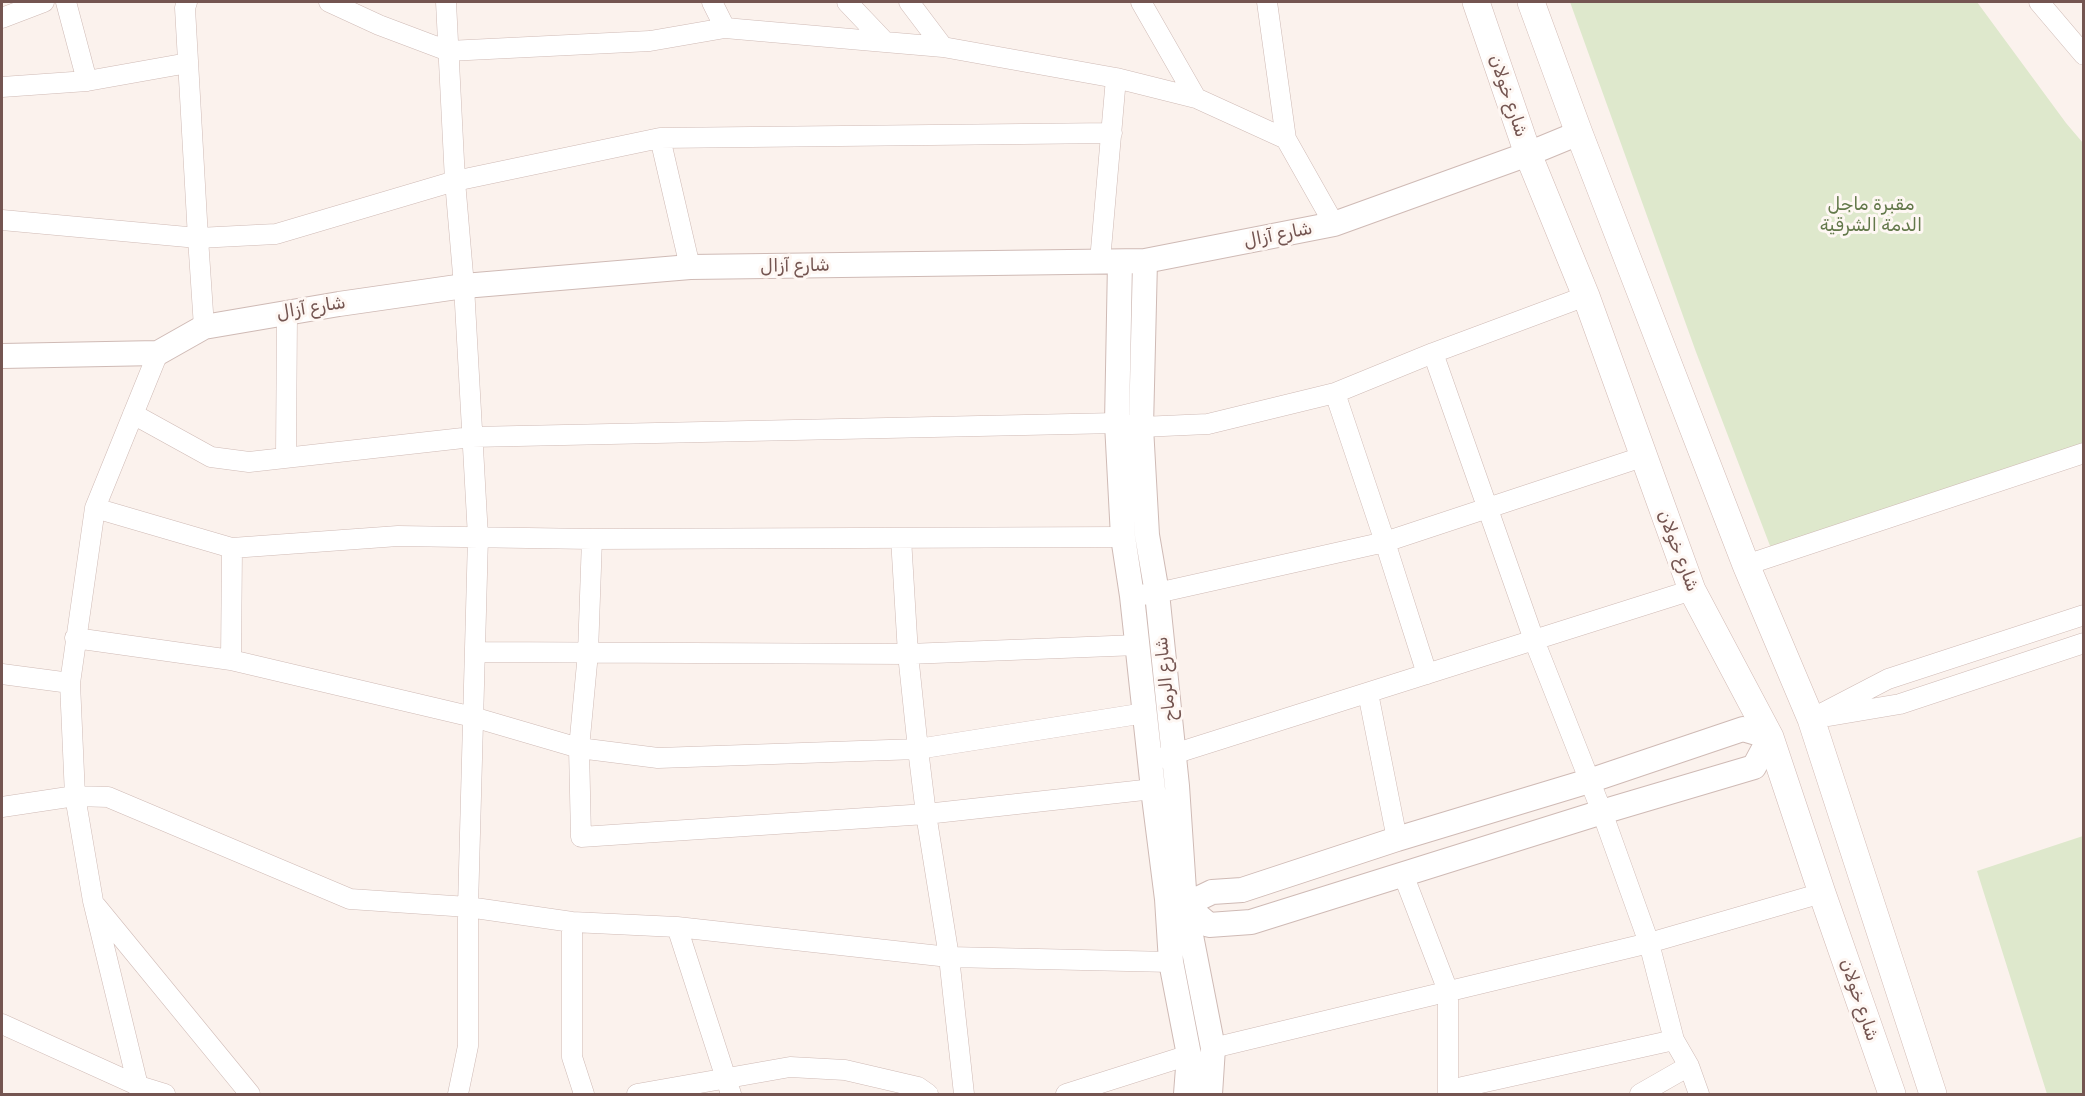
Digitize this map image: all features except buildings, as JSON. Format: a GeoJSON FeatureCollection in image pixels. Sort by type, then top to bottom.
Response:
{"type":"FeatureCollection","features":[{"type":"Feature","properties":{"kind":"main road","name":"شارع خولان"},"geometry":{"type":"LineString","coordinates":[[1476,2],[1528,154],[1586,296],[1642,457],[1692,590],[1770,737],[1892,1095]]}},
{"type":"Feature","properties":{"kind":"main road"},"geometry":{"type":"LineString","coordinates":[[1531,2],[1579,133],[1746,565],[1811,719],[1933,1095]]}},
{"type":"Feature","properties":{"kind":"main road"},"geometry":{"type":"LineString","coordinates":[[1770,737],[1811,719]]}},
{"type":"Feature","properties":{"kind":"street"},"geometry":{"type":"LineString","coordinates":[[2,18],[44,2]]}},
{"type":"Feature","properties":{"kind":"street"},"geometry":{"type":"LineString","coordinates":[[66,2],[87,81]]}},
{"type":"Feature","properties":{"kind":"street"},"geometry":{"type":"LineString","coordinates":[[187,2],[185,8],[204,327]]}},
{"type":"Feature","properties":{"kind":"street"},"geometry":{"type":"LineString","coordinates":[[329,2],[379,26],[448,51],[650,41],[725,28],[944,47],[1116,78],[1196,98],[1286,139]]}},
{"type":"Feature","properties":{"kind":"street"},"geometry":{"type":"LineString","coordinates":[[446,2],[478,537],[468,907],[468,1046],[458,1095]]}},
{"type":"Feature","properties":{"kind":"street"},"geometry":{"type":"LineString","coordinates":[[712,2],[725,28]]}},
{"type":"Feature","properties":{"kind":"street"},"geometry":{"type":"LineString","coordinates":[[847,2],[885,42]]}},
{"type":"Feature","properties":{"kind":"street"},"geometry":{"type":"LineString","coordinates":[[909,2],[944,47]]}},
{"type":"Feature","properties":{"kind":"street"},"geometry":{"type":"LineString","coordinates":[[1141,2],[1196,98]]}},
{"type":"Feature","properties":{"kind":"street"},"geometry":{"type":"LineString","coordinates":[[1267,2],[1286,139],[1334,224]]}},
{"type":"Feature","properties":{"kind":"street"},"geometry":{"type":"LineString","coordinates":[[2039,2],[2084,55]]}},
{"type":"Feature","properties":{"kind":"street"},"geometry":{"type":"LineString","coordinates":[[2,87],[87,81],[188,63]]}},
{"type":"Feature","properties":{"kind":"street"},"geometry":{"type":"LineString","coordinates":[[1110,262],[1112,133],[1116,78]]}},
{"type":"Feature","properties":{"kind":"street"},"geometry":{"type":"LineString","coordinates":[[2,220],[198,238],[276,234],[455,181],[660,138],[1112,133]]}},
{"type":"Feature","properties":{"kind":"street","name":"شارع آزال"},"geometry":{"type":"LineString","coordinates":[[2,356],[158,353],[204,327],[464,285],[690,267],[1144,261],[1334,224],[1528,154],[1579,133]]}},
{"type":"Feature","properties":{"kind":"street"},"geometry":{"type":"LineString","coordinates":[[660,138],[690,267]]}},
{"type":"Feature","properties":{"kind":"street","name":"شارع الرماح"},"geometry":{"type":"LineString","coordinates":[[1144,261],[1141,427],[1147,535],[1157,593],[1173,754],[1176,902],[1171,963],[1189,1055],[1186,1095]]}},
{"type":"Feature","properties":{"kind":"street","name":"شارع الرماح"},"geometry":{"type":"LineString","coordinates":[[1110,262],[1123,537],[1138,645],[1152,789],[1176,902],[1213,1048],[1210,1095]]}},
{"type":"Feature","properties":{"kind":"street"},"geometry":{"type":"LineString","coordinates":[[133,414],[212,457],[249,462],[472,436],[1117,423],[1141,427],[1208,424],[1335,393],[1433,353],[1586,296]]}},
{"type":"Feature","properties":{"kind":"street"},"geometry":{"type":"LineString","coordinates":[[286,458],[287,312]]}},
{"type":"Feature","properties":{"kind":"street"},"geometry":{"type":"LineString","coordinates":[[139,1090],[93,902],[75,796],[70,683],[95,508],[158,353]]}},
{"type":"Feature","properties":{"kind":"street"},"geometry":{"type":"LineString","coordinates":[[1433,353],[1534,640],[1602,812],[1649,943],[1674,1040],[1689,1066],[1700,1095]]}},
{"type":"Feature","properties":{"kind":"street"},"geometry":{"type":"LineString","coordinates":[[1335,393],[1427,674]]}},
{"type":"Feature","properties":{"kind":"street"},"geometry":{"type":"LineString","coordinates":[[1746,565],[2084,453]]}},
{"type":"Feature","properties":{"kind":"street"},"geometry":{"type":"LineString","coordinates":[[1132,596],[1157,593],[1385,542],[1642,457]]}},
{"type":"Feature","properties":{"kind":"street"},"geometry":{"type":"LineString","coordinates":[[95,508],[232,548],[398,536],[592,539],[1123,537]]}},
{"type":"Feature","properties":{"kind":"street"},"geometry":{"type":"LineString","coordinates":[[901,538],[908,654],[918,749],[949,957],[964,1095]]}},
{"type":"Feature","properties":{"kind":"street"},"geometry":{"type":"LineString","coordinates":[[592,539],[588,653],[579,748],[581,837],[926,814],[1152,789]]}},
{"type":"Feature","properties":{"kind":"street"},"geometry":{"type":"LineString","coordinates":[[231,660],[232,548]]}},
{"type":"Feature","properties":{"kind":"street"},"geometry":{"type":"LineString","coordinates":[[1150,762],[1692,590]]}},
{"type":"Feature","properties":{"kind":"street"},"geometry":{"type":"LineString","coordinates":[[1811,719],[1888,679],[2084,615]]}},
{"type":"Feature","properties":{"kind":"street"},"geometry":{"type":"LineString","coordinates":[[75,638],[231,660],[473,717],[579,748],[658,758],[918,749],[1145,713]]}},
{"type":"Feature","properties":{"kind":"street"},"geometry":{"type":"LineString","coordinates":[[1811,719],[1900,704],[2084,643]]}},
{"type":"Feature","properties":{"kind":"street"},"geometry":{"type":"LineString","coordinates":[[475,652],[908,654],[1138,645]]}},
{"type":"Feature","properties":{"kind":"street"},"geometry":{"type":"LineString","coordinates":[[2,674],[70,683]]}},
{"type":"Feature","properties":{"kind":"street"},"geometry":{"type":"LineString","coordinates":[[1368,693],[1396,839]]}},
{"type":"Feature","properties":{"kind":"street"},"geometry":{"type":"LineString","coordinates":[[1743,729],[1770,737],[1754,767],[1251,922],[1209,925],[1176,902],[1212,892],[1242,891],[1396,839],[1588,781],[1743,729]]}},
{"type":"Feature","properties":{"kind":"street"},"geometry":{"type":"LineString","coordinates":[[2,807],[75,796],[108,797],[350,899],[468,907],[572,922],[677,927],[949,957],[1171,963]]}},
{"type":"Feature","properties":{"kind":"street"},"geometry":{"type":"LineString","coordinates":[[1403,874],[1448,991],[1448,1092],[1674,1040]]}},
{"type":"Feature","properties":{"kind":"street"},"geometry":{"type":"LineString","coordinates":[[1066,1095],[1213,1048],[1649,943],[1822,893]]}},
{"type":"Feature","properties":{"kind":"street"},"geometry":{"type":"LineString","coordinates":[[93,902],[250,1095]]}},
{"type":"Feature","properties":{"kind":"street"},"geometry":{"type":"LineString","coordinates":[[572,922],[572,1057],[584,1095]]}},
{"type":"Feature","properties":{"kind":"street"},"geometry":{"type":"LineString","coordinates":[[677,927],[729,1086]]}},
{"type":"Feature","properties":{"kind":"street"},"geometry":{"type":"LineString","coordinates":[[2,1024],[139,1090],[165,1095]]}},
{"type":"Feature","properties":{"kind":"street"},"geometry":{"type":"LineString","coordinates":[[1640,1095],[1689,1066]]}},
{"type":"Feature","properties":{"kind":"street"},"geometry":{"type":"LineString","coordinates":[[637,1095],[729,1086],[790,1067],[844,1070],[918,1087],[928,1095]]}},
{"type":"Feature","properties":{"kind":"green space","name":"مقبرة ماجل الدمة الشرقية"},"geometry":{"type":"Polygon","coordinates":[[[1570,2],[1977,2],[2083,143],[2083,448],[1772,551],[1696,352],[1570,2]]]}},
{"type":"Feature","properties":{"kind":"green space"},"geometry":{"type":"Polygon","coordinates":[[[2083,836],[2083,1094],[2047,1094],[1977,871],[2083,836]]]}}]}
